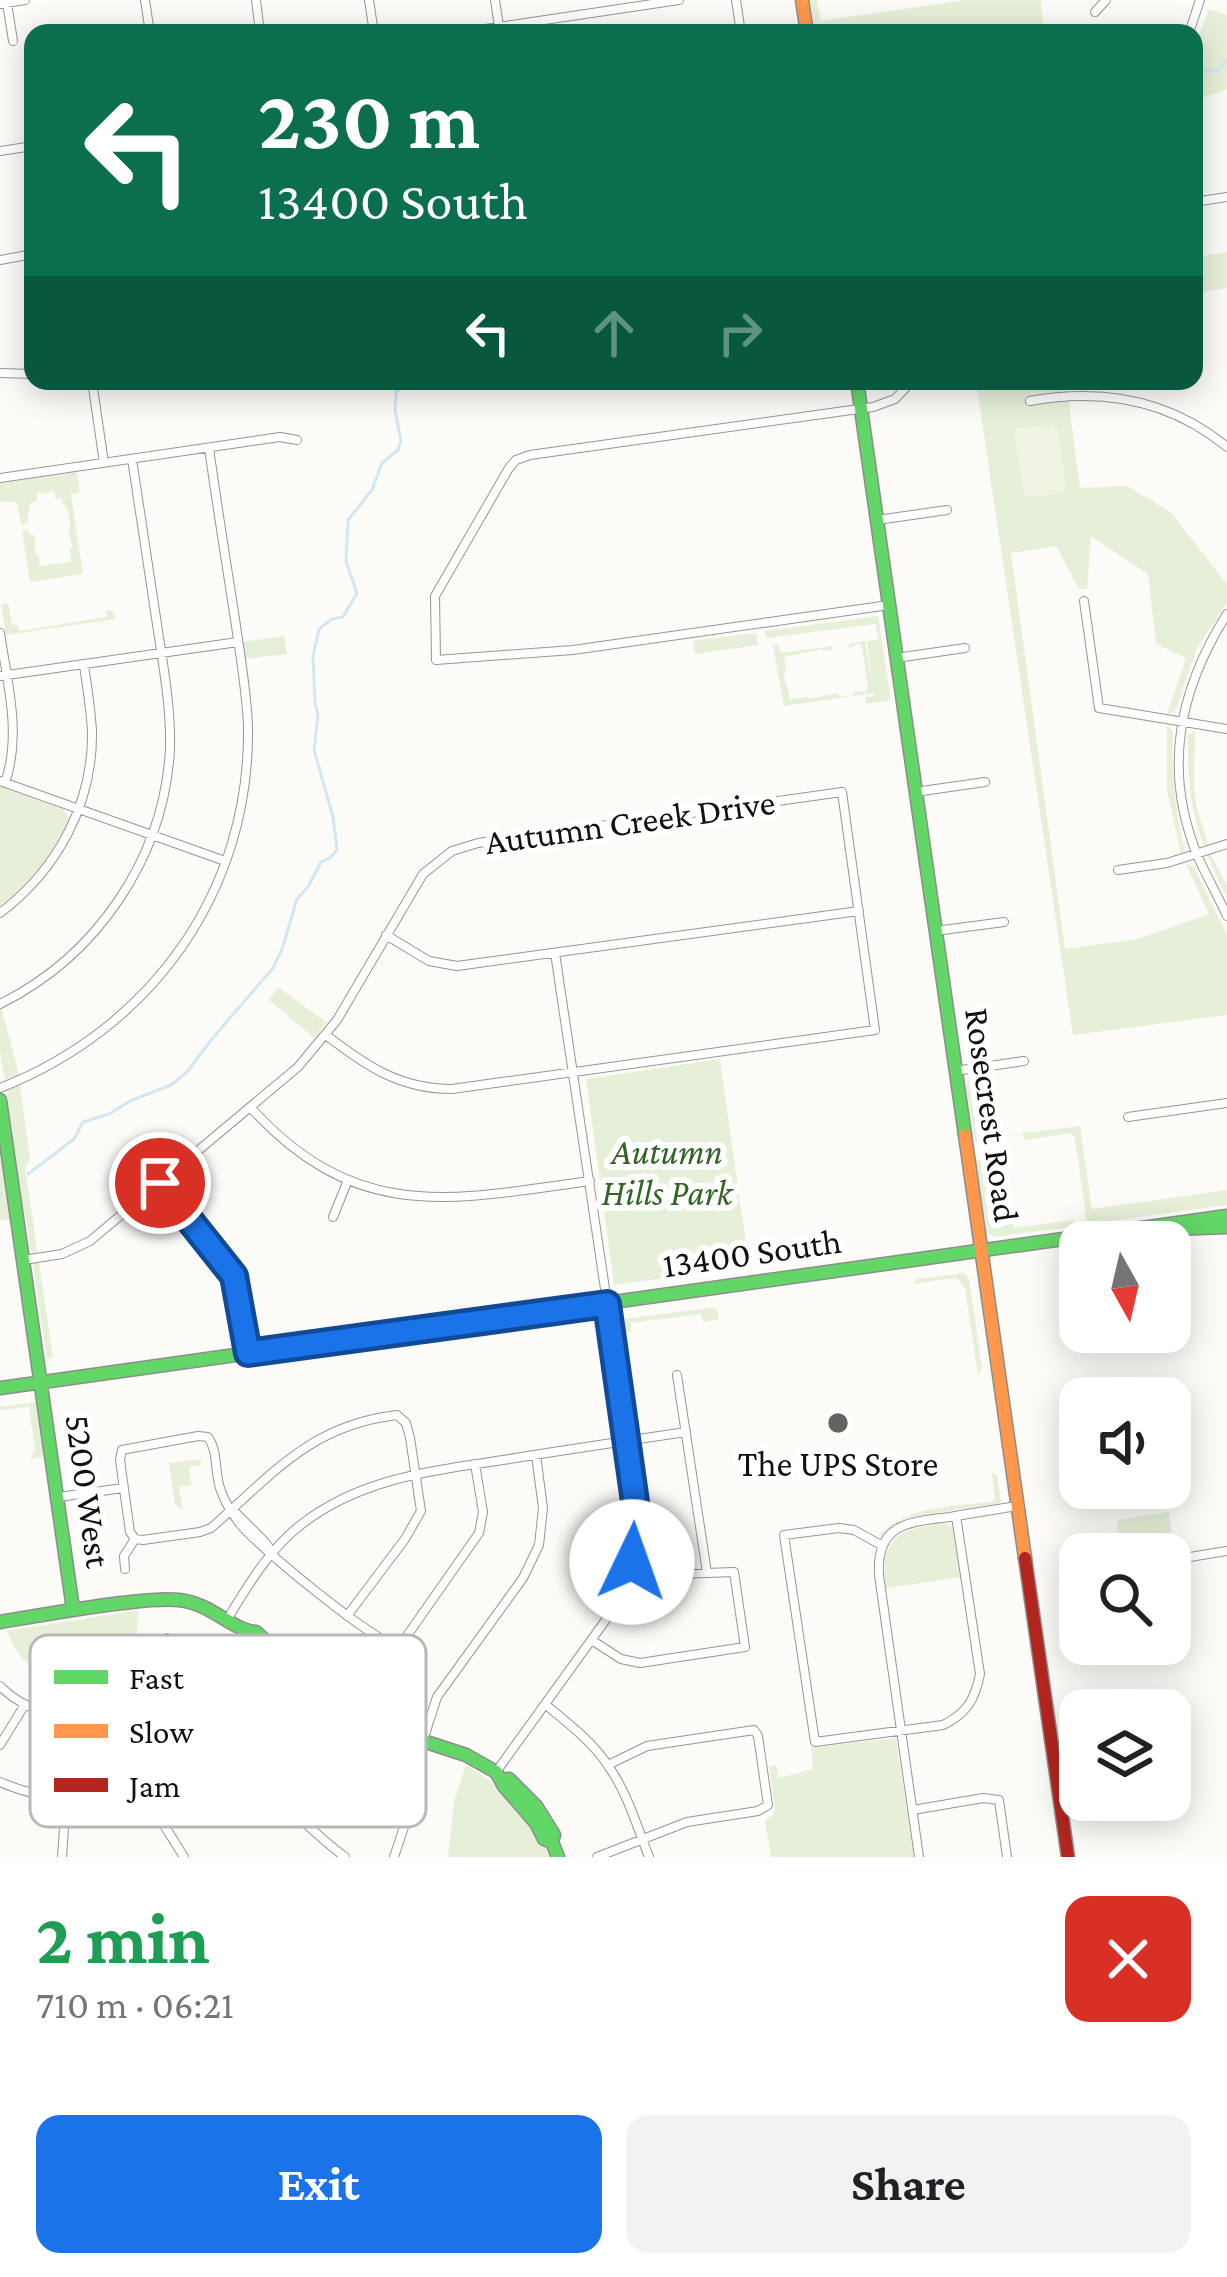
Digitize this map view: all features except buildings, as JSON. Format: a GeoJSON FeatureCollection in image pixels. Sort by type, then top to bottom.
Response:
{"type":"FeatureCollection","features":[{"type":"Feature","properties":{"kind":"main road","name":"Rosecrest Road"},"geometry":{"type":"LineString","coordinates":[[858,390],[1068,1857]]}},
{"type":"Feature","properties":{"kind":"main road","name":"5200 West"},"geometry":{"type":"LineString","coordinates":[[0,1100],[74,1609]]}},
{"type":"Feature","properties":{"kind":"main road","name":"13400 South"},"geometry":{"type":"LineString","coordinates":[[1191,1221],[1227,1216]]}},
{"type":"Feature","properties":{"kind":"main road"},"geometry":{"type":"LineString","coordinates":[[1191,1230],[1227,1227]]}},
{"type":"Feature","properties":{"kind":"main road","name":"13400 South"},"geometry":{"type":"LineString","coordinates":[[0,1388],[1059,1240]]}},
{"type":"Feature","properties":{"kind":"main road"},"geometry":{"type":"LineString","coordinates":[[0,1622],[74,1609],[181,1600],[208,1607],[259,1635]]}},
{"type":"Feature","properties":{"kind":"main road"},"geometry":{"type":"LineString","coordinates":[[426,1742],[466,1755],[509,1779],[536,1806],[554,1835],[558,1857]]}},
{"type":"Feature","properties":{"kind":"street"},"geometry":{"type":"LineString","coordinates":[[13,41],[3,3],[26,0]]}},
{"type":"Feature","properties":{"kind":"street"},"geometry":{"type":"LineString","coordinates":[[604,0],[605,12]]}},
{"type":"Feature","properties":{"kind":"street"},"geometry":{"type":"LineString","coordinates":[[535,24],[679,0]]}},
{"type":"Feature","properties":{"kind":"street"},"geometry":{"type":"LineString","coordinates":[[1095,12],[1106,0]]}},
{"type":"Feature","properties":{"kind":"street"},"geometry":{"type":"LineString","coordinates":[[93,390],[104,463]]}},
{"type":"Feature","properties":{"kind":"street"},"geometry":{"type":"LineString","coordinates":[[889,605],[573,650],[436,660],[434,596],[516,460],[861,409],[895,400],[904,390]]}},
{"type":"Feature","properties":{"kind":"street"},"geometry":{"type":"LineString","coordinates":[[1030,400],[1080,394],[1142,402],[1179,415],[1227,447]]}},
{"type":"Feature","properties":{"kind":"street"},"geometry":{"type":"LineString","coordinates":[[0,478],[280,437],[297,440]]}},
{"type":"Feature","properties":{"kind":"street"},"geometry":{"type":"LineString","coordinates":[[0,1088],[70,1054],[133,1005],[190,935],[225,861],[239,814],[247,756],[246,700],[209,448]]}},
{"type":"Feature","properties":{"kind":"street"},"geometry":{"type":"LineString","coordinates":[[0,1004],[49,974],[90,937],[129,885],[165,791],[169,707],[132,459]]}},
{"type":"Feature","properties":{"kind":"street"},"geometry":{"type":"LineString","coordinates":[[877,520],[946,510]]}},
{"type":"Feature","properties":{"kind":"street"},"geometry":{"type":"LineString","coordinates":[[1084,601],[1099,708],[1227,729]]}},
{"type":"Feature","properties":{"kind":"street"},"geometry":{"type":"LineString","coordinates":[[1227,614],[1197,666],[1181,722],[1182,799],[1197,854],[1227,916]]}},
{"type":"Feature","properties":{"kind":"street"},"geometry":{"type":"LineString","coordinates":[[0,633],[14,741],[2,782],[225,861]]}},
{"type":"Feature","properties":{"kind":"street"},"geometry":{"type":"LineString","coordinates":[[3,676],[238,642]]}},
{"type":"Feature","properties":{"kind":"street"},"geometry":{"type":"LineString","coordinates":[[896,658],[965,648]]}},
{"type":"Feature","properties":{"kind":"street"},"geometry":{"type":"LineString","coordinates":[[0,913],[48,866],[78,809],[92,743],[84,665]]}},
{"type":"Feature","properties":{"kind":"street"},"geometry":{"type":"LineString","coordinates":[[916,792],[985,782]]}},
{"type":"Feature","properties":{"kind":"street","name":"Autumn Creek Drive"},"geometry":{"type":"LineString","coordinates":[[24,1260],[83,1245],[298,1067],[326,1035],[423,874],[436,860],[461,847],[842,792],[859,911]]}},
{"type":"Feature","properties":{"kind":"street"},"geometry":{"type":"LineString","coordinates":[[1118,870],[1167,863],[1227,844]]}},
{"type":"Feature","properties":{"kind":"street"},"geometry":{"type":"LineString","coordinates":[[326,1035],[381,1074],[423,1088],[464,1088],[875,1030],[859,911],[446,966],[420,957],[386,935]]}},
{"type":"Feature","properties":{"kind":"street"},"geometry":{"type":"LineString","coordinates":[[935,932],[1004,922]]}},
{"type":"Feature","properties":{"kind":"street"},"geometry":{"type":"LineString","coordinates":[[499,1776],[624,1587],[637,1521],[555,953]]}},
{"type":"Feature","properties":{"kind":"street"},"geometry":{"type":"LineString","coordinates":[[955,1071],[1024,1061]]}},
{"type":"Feature","properties":{"kind":"street"},"geometry":{"type":"LineString","coordinates":[[1128,1117],[1227,1103]]}},
{"type":"Feature","properties":{"kind":"street"},"geometry":{"type":"LineString","coordinates":[[251,1108],[322,1168],[402,1196],[469,1197],[590,1180]]}},
{"type":"Feature","properties":{"kind":"street"},"geometry":{"type":"LineString","coordinates":[[333,1217],[348,1180]]}},
{"type":"Feature","properties":{"kind":"street"},"geometry":{"type":"LineString","coordinates":[[160,1183],[234,1276],[248,1353]]}},
{"type":"Feature","properties":{"kind":"street"},"geometry":{"type":"LineString","coordinates":[[677,1375],[707,1573]]}},
{"type":"Feature","properties":{"kind":"street"},"geometry":{"type":"LineString","coordinates":[[347,1616],[417,1519],[421,1503],[406,1423],[397,1414],[329,1434],[288,1457],[231,1508],[204,1531],[135,1538],[130,1532],[120,1456],[126,1448],[208,1437],[214,1446],[220,1490],[231,1508],[238,1522],[262,1547],[273,1553],[347,1616],[373,1635]]}},
{"type":"Feature","properties":{"kind":"street"},"geometry":{"type":"LineString","coordinates":[[228,1618],[273,1553],[301,1525],[324,1508],[380,1483],[415,1473],[686,1432]]}},
{"type":"Feature","properties":{"kind":"street"},"geometry":{"type":"LineString","coordinates":[[426,1727],[437,1697],[523,1578],[536,1550],[543,1518],[536,1455]]}},
{"type":"Feature","properties":{"kind":"street"},"geometry":{"type":"LineString","coordinates":[[408,1635],[479,1533],[483,1512],[475,1464]]}},
{"type":"Feature","properties":{"kind":"street"},"geometry":{"type":"LineString","coordinates":[[59,1497],[124,1488]]}},
{"type":"Feature","properties":{"kind":"street"},"geometry":{"type":"LineString","coordinates":[[919,1857],[879,1576],[881,1545],[910,1522],[1019,1506]]}},
{"type":"Feature","properties":{"kind":"street"},"geometry":{"type":"LineString","coordinates":[[881,1545],[854,1530],[838,1528],[784,1535],[815,1742],[943,1725],[969,1707],[980,1674],[956,1516]]}},
{"type":"Feature","properties":{"kind":"street"},"geometry":{"type":"LineString","coordinates":[[125,1569],[124,1556],[135,1538]]}},
{"type":"Feature","properties":{"kind":"street"},"geometry":{"type":"LineString","coordinates":[[1191,1558],[1227,1551]]}},
{"type":"Feature","properties":{"kind":"street"},"geometry":{"type":"LineString","coordinates":[[592,1640],[621,1659],[640,1663],[745,1647],[735,1574],[728,1570],[679,1574],[632,1562]]}},
{"type":"Feature","properties":{"kind":"street"},"geometry":{"type":"LineString","coordinates":[[0,1686],[30,1708]]}},
{"type":"Feature","properties":{"kind":"street"},"geometry":{"type":"LineString","coordinates":[[545,1705],[578,1731],[608,1765],[650,1857]]}},
{"type":"Feature","properties":{"kind":"street"},"geometry":{"type":"LineString","coordinates":[[0,1745],[24,1706]]}},
{"type":"Feature","properties":{"kind":"street"},"geometry":{"type":"LineString","coordinates":[[597,1857],[688,1822],[766,1808],[768,1800],[754,1730],[647,1746],[608,1765]]}},
{"type":"Feature","properties":{"kind":"street"},"geometry":{"type":"LineString","coordinates":[[0,1782],[30,1792]]}},
{"type":"Feature","properties":{"kind":"street"},"geometry":{"type":"LineString","coordinates":[[913,1810],[983,1798],[999,1800],[1007,1857]]}},
{"type":"Feature","properties":{"kind":"street"},"geometry":{"type":"LineString","coordinates":[[62,1857],[64,1827]]}},
{"type":"Feature","properties":{"kind":"street"},"geometry":{"type":"LineString","coordinates":[[165,1827],[184,1857]]}},
{"type":"Feature","properties":{"kind":"street"},"geometry":{"type":"LineString","coordinates":[[309,1827],[344,1857]]}},
{"type":"Feature","properties":{"kind":"street"},"geometry":{"type":"LineString","coordinates":[[394,1857],[404,1827]]}},
{"type":"Feature","properties":{"kind":"green space"},"geometry":{"type":"Polygon","coordinates":[[[810,0],[817,0],[821,21],[965,0],[1041,0],[1043,24],[814,24],[810,0]]]}},
{"type":"Feature","properties":{"kind":"green space"},"geometry":{"type":"Polygon","coordinates":[[[1209,9],[1227,15],[1227,89],[1203,98],[1203,25],[1209,9]]]}},
{"type":"Feature","properties":{"kind":"green space"},"geometry":{"type":"Polygon","coordinates":[[[1227,252],[1227,288],[1203,292],[1203,256],[1227,252]]]}},
{"type":"Feature","properties":{"kind":"green space"},"geometry":{"type":"Polygon","coordinates":[[[977,390],[1067,390],[1080,488],[1128,486],[1171,513],[1227,584],[1227,603],[1196,650],[1175,712],[1167,714],[1186,658],[1156,644],[1148,574],[1091,536],[1087,589],[1079,589],[1056,546],[1011,553],[1065,949],[1138,939],[1209,914],[1186,864],[1193,866],[1227,935],[1227,1015],[1073,1035],[977,390]]]}},
{"type":"Feature","properties":{"kind":"green space"},"geometry":{"type":"Polygon","coordinates":[[[1052,424],[1058,430],[1066,487],[1063,493],[1029,498],[1024,494],[1014,433],[1052,424]]]}},
{"type":"Feature","properties":{"kind":"green space"},"geometry":{"type":"Polygon","coordinates":[[[77,472],[80,492],[71,495],[83,574],[30,582],[22,531],[35,535],[40,566],[71,562],[67,506],[62,498],[56,499],[54,491],[37,494],[37,501],[30,503],[27,523],[21,524],[17,502],[1,501],[0,505],[0,483],[77,472]]]}},
{"type":"Feature","properties":{"kind":"green space"},"geometry":{"type":"Polygon","coordinates":[[[8,603],[12,625],[19,631],[107,617],[106,611],[113,610],[115,619],[6,635],[1,604],[8,603]]]}},
{"type":"Feature","properties":{"kind":"green space"},"geometry":{"type":"Polygon","coordinates":[[[878,616],[891,700],[866,704],[865,697],[873,693],[784,706],[773,646],[779,645],[780,653],[832,646],[832,650],[784,657],[790,699],[854,695],[868,688],[862,647],[859,643],[849,648],[848,644],[865,641],[872,684],[867,641],[878,640],[876,624],[766,638],[765,631],[878,616]]]}},
{"type":"Feature","properties":{"kind":"green space"},"geometry":{"type":"Polygon","coordinates":[[[756,633],[758,645],[695,654],[693,641],[756,633]]]}},
{"type":"Feature","properties":{"kind":"green space"},"geometry":{"type":"Polygon","coordinates":[[[284,636],[287,654],[245,659],[242,642],[284,636]]]}},
{"type":"Feature","properties":{"kind":"green space"},"geometry":{"type":"Polygon","coordinates":[[[1167,726],[1173,731],[1174,791],[1185,850],[1181,854],[1167,790],[1167,726]]]}},
{"type":"Feature","properties":{"kind":"green space"},"geometry":{"type":"Polygon","coordinates":[[[1195,730],[1197,809],[1227,886],[1227,898],[1201,837],[1192,801],[1188,735],[1195,730]]]}},
{"type":"Feature","properties":{"kind":"green space"},"geometry":{"type":"Polygon","coordinates":[[[0,786],[63,809],[69,818],[40,866],[0,906],[0,786]]]}},
{"type":"Feature","properties":{"kind":"green space"},"geometry":{"type":"Polygon","coordinates":[[[278,987],[326,1022],[314,1038],[269,1000],[278,987]]]}},
{"type":"Feature","properties":{"kind":"green space"},"geometry":{"type":"Polygon","coordinates":[[[0,1003],[18,1071],[30,1158],[25,1168],[53,1357],[47,1359],[26,1218],[0,1220],[0,1137],[13,1133],[0,1051],[0,1003]]]}},
{"type":"Feature","properties":{"kind":"green space","name":"Autumn Hills Park"},"geometry":{"type":"Polygon","coordinates":[[[720,1059],[749,1266],[614,1285],[586,1079],[720,1059]]]}},
{"type":"Feature","properties":{"kind":"green space"},"geometry":{"type":"Polygon","coordinates":[[[969,1078],[977,1139],[1080,1126],[1092,1209],[1227,1190],[1227,1205],[1087,1221],[1072,1133],[1024,1140],[1022,1134],[975,1143],[966,1088],[969,1078]]]}},
{"type":"Feature","properties":{"kind":"green space"},"geometry":{"type":"Polygon","coordinates":[[[986,1159],[989,1177],[998,1176],[1005,1221],[1014,1228],[1059,1222],[1059,1229],[994,1237],[987,1232],[976,1160],[986,1159]]]}},
{"type":"Feature","properties":{"kind":"green space"},"geometry":{"type":"Polygon","coordinates":[[[964,1273],[969,1278],[982,1368],[978,1375],[965,1288],[956,1278],[913,1284],[916,1279],[964,1273]]]}},
{"type":"Feature","properties":{"kind":"green space"},"geometry":{"type":"Polygon","coordinates":[[[717,1309],[719,1320],[703,1322],[701,1314],[631,1323],[631,1331],[623,1332],[624,1319],[717,1309]]]}},
{"type":"Feature","properties":{"kind":"green space"},"geometry":{"type":"Polygon","coordinates":[[[36,1402],[45,1457],[30,1459],[35,1450],[29,1407],[0,1407],[36,1402]]]}},
{"type":"Feature","properties":{"kind":"green space"},"geometry":{"type":"Polygon","coordinates":[[[201,1459],[201,1465],[189,1467],[191,1485],[179,1487],[183,1510],[175,1505],[169,1463],[201,1459]]]}},
{"type":"Feature","properties":{"kind":"green space"},"geometry":{"type":"Polygon","coordinates":[[[992,1473],[997,1475],[1001,1503],[911,1517],[879,1535],[905,1517],[919,1512],[995,1501],[992,1473]]]}},
{"type":"Feature","properties":{"kind":"green space"},"geometry":{"type":"Polygon","coordinates":[[[1169,1512],[1172,1533],[1119,1533],[1117,1520],[1169,1512]]]}},
{"type":"Feature","properties":{"kind":"green space"},"geometry":{"type":"Polygon","coordinates":[[[945,1523],[954,1528],[962,1577],[886,1588],[886,1557],[896,1538],[916,1528],[945,1523]]]}},
{"type":"Feature","properties":{"kind":"green space"},"geometry":{"type":"Polygon","coordinates":[[[138,1610],[135,1635],[30,1635],[30,1664],[7,1631],[138,1610]]]}},
{"type":"Feature","properties":{"kind":"green space"},"geometry":{"type":"Polygon","coordinates":[[[896,1738],[914,1857],[771,1857],[765,1821],[775,1809],[769,1766],[776,1765],[779,1778],[813,1769],[811,1748],[896,1738]]]}},
{"type":"Feature","properties":{"kind":"green space"},"geometry":{"type":"Polygon","coordinates":[[[466,1765],[515,1804],[550,1857],[448,1857],[454,1801],[466,1765]]]}},
{"type":"Feature","properties":{"kind":"waterway"},"geometry":{"type":"LineString","coordinates":[[1203,72],[1218,70],[1227,60]]}},
{"type":"Feature","properties":{"kind":"waterway"},"geometry":{"type":"LineString","coordinates":[[28,1174],[74,1139],[83,1122],[171,1085],[188,1071],[273,968],[297,899],[321,862],[337,850],[314,750],[318,716],[313,656],[319,629],[343,617],[357,593],[346,561],[348,520],[372,490],[382,463],[398,450],[398,390]]}},
{"type":"Feature","properties":{"kind":"traffic: fast"},"geometry":{"type":"LineString","coordinates":[[858,390],[965,1135]]}},
{"type":"Feature","properties":{"kind":"traffic: fast"},"geometry":{"type":"LineString","coordinates":[[0,1100],[73,1609]]}},
{"type":"Feature","properties":{"kind":"traffic: fast"},"geometry":{"type":"LineString","coordinates":[[0,1388],[1227,1216]]}},
{"type":"Feature","properties":{"kind":"traffic: fast"},"geometry":{"type":"LineString","coordinates":[[1191,1228],[1227,1227]]}},
{"type":"Feature","properties":{"kind":"traffic: fast"},"geometry":{"type":"LineString","coordinates":[[0,1622],[122,1603],[179,1600],[259,1635]]}},
{"type":"Feature","properties":{"kind":"traffic: fast"},"geometry":{"type":"LineString","coordinates":[[426,1742],[466,1755],[496,1772],[544,1839],[552,1842]]}},
{"type":"Feature","properties":{"kind":"traffic: fast"},"geometry":{"type":"LineString","coordinates":[[503,1780],[509,1779],[536,1806],[554,1835],[558,1857]]}},
{"type":"Feature","properties":{"kind":"traffic: slow"},"geometry":{"type":"LineString","coordinates":[[802,0],[806,24]]}},
{"type":"Feature","properties":{"kind":"traffic: slow"},"geometry":{"type":"LineString","coordinates":[[965,1135],[1025,1558]]}},
{"type":"Feature","properties":{"kind":"traffic: jam"},"geometry":{"type":"LineString","coordinates":[[1025,1558],[1068,1857]]}},
{"type":"Feature","properties":{"kind":"place","name":"The UPS Store"},"geometry":{"type":"Point","coordinates":[838,1423]}},
{"type":"Feature","properties":{"kind":"route"},"geometry":{"type":"LineString","coordinates":[[160,1183],[234,1276],[248,1353],[607,1304],[636,1509],[632,1562]]}}]}
